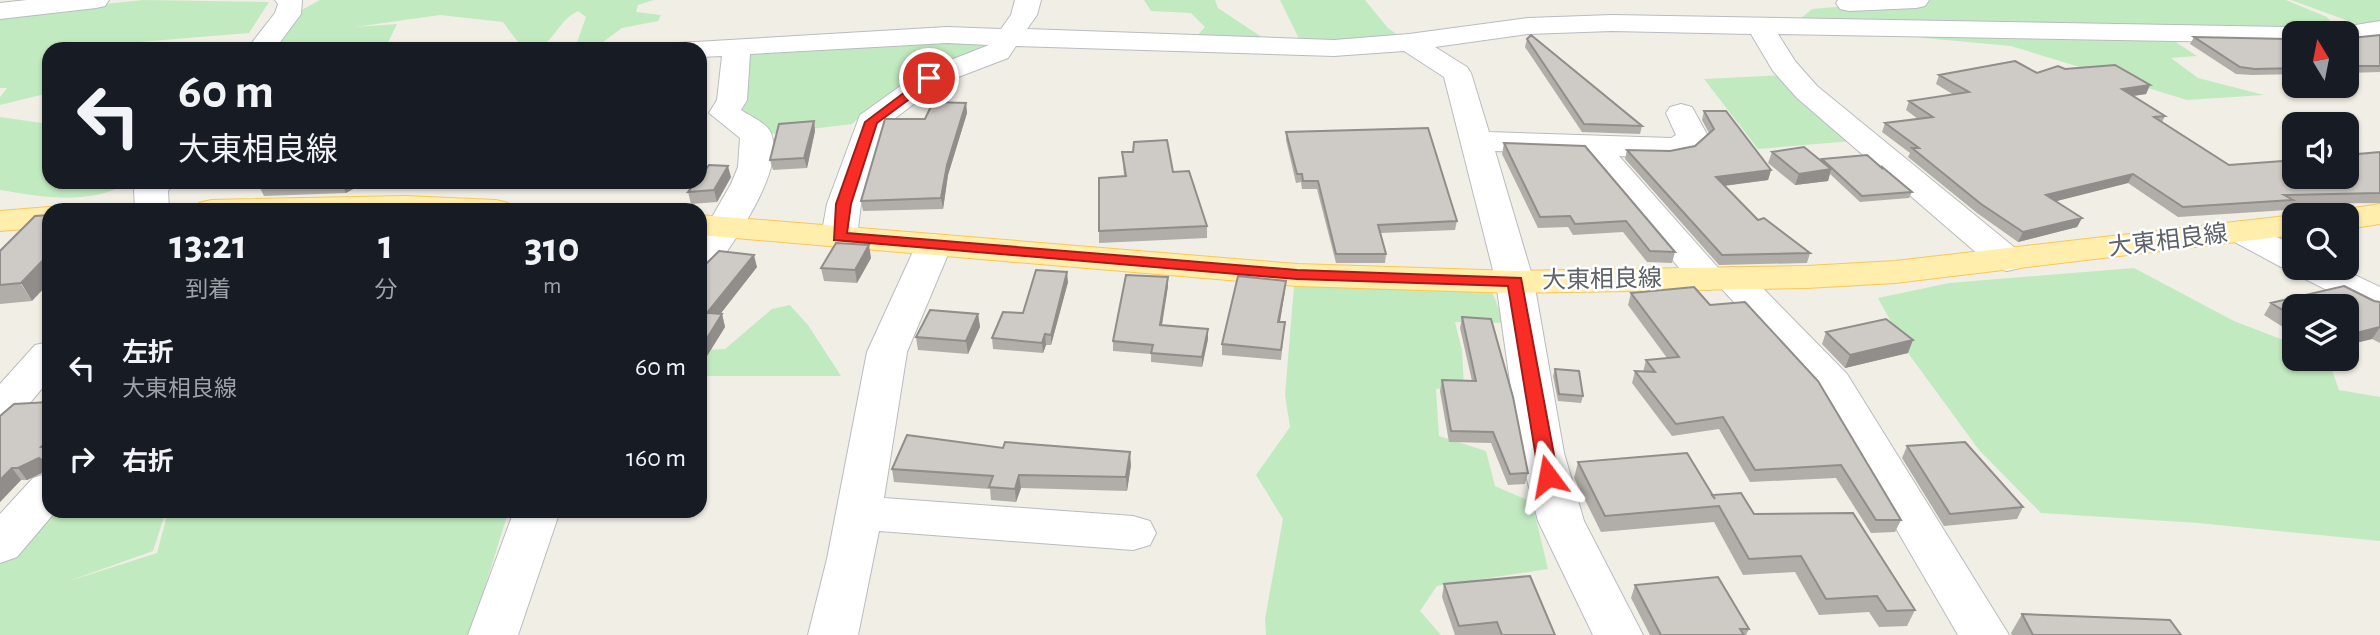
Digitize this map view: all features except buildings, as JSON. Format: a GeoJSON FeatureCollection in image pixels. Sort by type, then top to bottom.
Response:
{"type":"FeatureCollection","features":[{"type":"Feature","properties":{"kind":"main road"},"geometry":{"type":"LineString","coordinates":[[2359,217],[2380,214]]}},
{"type":"Feature","properties":{"kind":"main road"},"geometry":{"type":"LineString","coordinates":[[0,221],[42,218]]}},
{"type":"Feature","properties":{"kind":"main road","name":"大東相良線"},"geometry":{"type":"LineString","coordinates":[[713,226],[1297,275],[1515,282],[1895,272],[2282,227]]}},
{"type":"Feature","properties":{"kind":"street"},"geometry":{"type":"LineString","coordinates":[[0,10],[96,0]]}},
{"type":"Feature","properties":{"kind":"street"},"geometry":{"type":"LineString","coordinates":[[266,42],[288,14],[288,0]]}},
{"type":"Feature","properties":{"kind":"street"},"geometry":{"type":"LineString","coordinates":[[839,237],[844,204],[871,122],[929,78],[998,52],[1024,15],[1028,0]]}},
{"type":"Feature","properties":{"kind":"street"},"geometry":{"type":"LineString","coordinates":[[1816,1],[1916,0]]}},
{"type":"Feature","properties":{"kind":"street"},"geometry":{"type":"LineString","coordinates":[[707,48],[879,36],[1011,35],[1274,48],[1334,48],[1568,23],[2282,35]]}},
{"type":"Feature","properties":{"kind":"street"},"geometry":{"type":"LineString","coordinates":[[1760,26],[1783,65],[1807,92],[2007,260]]}},
{"type":"Feature","properties":{"kind":"street"},"geometry":{"type":"LineString","coordinates":[[2359,32],[2380,29]]}},
{"type":"Feature","properties":{"kind":"street"},"geometry":{"type":"LineString","coordinates":[[2242,34],[2282,56]]}},
{"type":"Feature","properties":{"kind":"street"},"geometry":{"type":"LineString","coordinates":[[1409,42],[1457,73],[1515,282],[1542,453],[1561,521],[1618,635]]}},
{"type":"Feature","properties":{"kind":"street"},"geometry":{"type":"LineString","coordinates":[[707,244],[713,226],[760,153],[757,134],[724,113],[732,100],[737,47]]}},
{"type":"Feature","properties":{"kind":"street"},"geometry":{"type":"LineString","coordinates":[[1476,141],[1677,148],[1692,138],[1681,113]]}},
{"type":"Feature","properties":{"kind":"street"},"geometry":{"type":"LineString","coordinates":[[1593,145],[1720,278],[1832,383],[1984,635]]}},
{"type":"Feature","properties":{"kind":"street"},"geometry":{"type":"LineString","coordinates":[[2241,232],[2282,253]]}},
{"type":"Feature","properties":{"kind":"street"},"geometry":{"type":"LineString","coordinates":[[833,635],[887,352],[934,245]]}},
{"type":"Feature","properties":{"kind":"street"},"geometry":{"type":"LineString","coordinates":[[2336,280],[2380,302]]}},
{"type":"Feature","properties":{"kind":"street"},"geometry":{"type":"LineString","coordinates":[[0,411],[42,362]]}},
{"type":"Feature","properties":{"kind":"street"},"geometry":{"type":"LineString","coordinates":[[0,545],[42,497]]}},
{"type":"Feature","properties":{"kind":"street"},"geometry":{"type":"LineString","coordinates":[[858,513],[1133,533]]}},
{"type":"Feature","properties":{"kind":"street"},"geometry":{"type":"LineString","coordinates":[[493,635],[535,518]]}},
{"type":"Feature","properties":{"kind":"green space"},"geometry":{"type":"Polygon","coordinates":[[[143,0],[269,2],[249,33],[139,42],[42,42],[42,95],[0,105],[0,97],[7,88],[0,88],[0,15],[143,0]]]}},
{"type":"Feature","properties":{"kind":"green space"},"geometry":{"type":"Polygon","coordinates":[[[320,0],[654,0],[638,5],[636,12],[661,15],[658,21],[622,28],[603,42],[577,42],[586,17],[578,11],[546,42],[518,42],[503,22],[440,15],[355,27],[397,24],[388,42],[278,42],[296,13],[320,0]]]}},
{"type":"Feature","properties":{"kind":"green space"},"geometry":{"type":"Polygon","coordinates":[[[1144,0],[1215,0],[1218,8],[1274,45],[1193,40],[1205,27],[1191,13],[1151,11],[1144,0]]]}},
{"type":"Feature","properties":{"kind":"green space"},"geometry":{"type":"Polygon","coordinates":[[[1280,0],[1365,0],[1388,28],[1406,41],[1301,43],[1280,0]]]}},
{"type":"Feature","properties":{"kind":"green space"},"geometry":{"type":"Polygon","coordinates":[[[1917,0],[2286,0],[2327,17],[2330,21],[2282,21],[2282,30],[2162,33],[2197,56],[2171,58],[2198,78],[2264,95],[2187,100],[2011,46],[1924,38],[1859,23],[1798,21],[1812,9],[1917,0]]]}},
{"type":"Feature","properties":{"kind":"green space"},"geometry":{"type":"Polygon","coordinates":[[[2291,0],[2380,0],[2380,26],[2373,30],[2359,25],[2359,21],[2348,21],[2291,0]]]}},
{"type":"Feature","properties":{"kind":"green space"},"geometry":{"type":"Polygon","coordinates":[[[876,39],[995,45],[930,69],[877,103],[852,124],[770,134],[735,103],[737,47],[876,39]]]}},
{"type":"Feature","properties":{"kind":"green space"},"geometry":{"type":"Polygon","coordinates":[[[1784,75],[1852,141],[1758,149],[1704,79],[1784,75]]]}},
{"type":"Feature","properties":{"kind":"green space"},"geometry":{"type":"Polygon","coordinates":[[[0,117],[42,123],[42,189],[116,189],[66,198],[0,190],[0,117]]]}},
{"type":"Feature","properties":{"kind":"green space"},"geometry":{"type":"Polygon","coordinates":[[[2134,268],[2234,321],[2282,339],[2282,371],[2332,371],[2339,390],[2380,397],[2380,541],[2198,523],[2041,513],[1979,450],[1908,353],[1878,298],[1949,283],[2134,268]]]}},
{"type":"Feature","properties":{"kind":"green space"},"geometry":{"type":"Polygon","coordinates":[[[1333,280],[1374,289],[1448,287],[1492,291],[1504,323],[1455,322],[1462,350],[1464,386],[1436,389],[1439,436],[1486,451],[1495,486],[1532,502],[1548,569],[1437,586],[1420,611],[1441,635],[1266,635],[1265,619],[1283,519],[1256,475],[1290,427],[1285,395],[1294,286],[1333,280]]]}},
{"type":"Feature","properties":{"kind":"green space"},"geometry":{"type":"Polygon","coordinates":[[[790,305],[808,325],[841,376],[707,376],[707,350],[725,349],[772,309],[790,305]]]}},
{"type":"Feature","properties":{"kind":"green space"},"geometry":{"type":"Polygon","coordinates":[[[43,518],[164,518],[153,551],[66,582],[157,553],[166,518],[506,518],[470,635],[0,635],[0,556],[43,518]]]}},
{"type":"Feature","properties":{"kind":"route"},"geometry":{"type":"LineString","coordinates":[[929,78],[871,122],[844,204],[839,237],[1297,275],[1515,282],[1548,476]]}}]}
